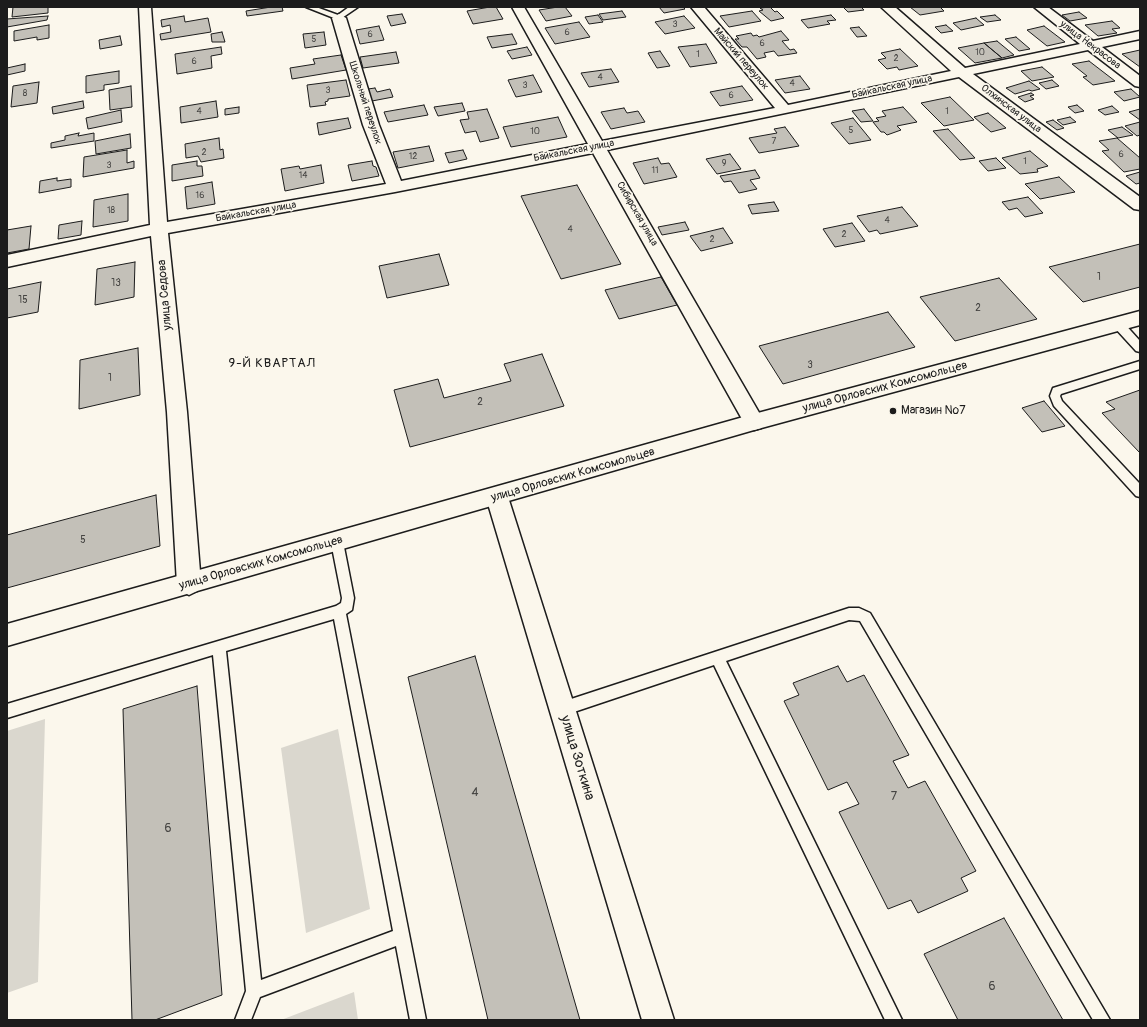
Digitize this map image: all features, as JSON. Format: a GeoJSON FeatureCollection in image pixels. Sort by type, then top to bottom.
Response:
{"type":"FeatureCollection","features":[{"type":"Feature","properties":{"kind":"street","name":"улица Седова"},"geometry":{"type":"LineString","coordinates":[[145,7],[159,229],[177,412],[189,584]]}},
{"type":"Feature","properties":{"kind":"street","name":"Сибирская улица"},"geometry":{"type":"LineString","coordinates":[[518,7],[754,422]]}},
{"type":"Feature","properties":{"kind":"street","name":"Майский переулок"},"geometry":{"type":"LineString","coordinates":[[697,7],[785,110]]}},
{"type":"Feature","properties":{"kind":"street","name":"Олхинская улица"},"geometry":{"type":"LineString","coordinates":[[887,7],[961,72],[1140,205]]}},
{"type":"Feature","properties":{"kind":"street","name":"улица Некрасова"},"geometry":{"type":"LineString","coordinates":[[1040,7],[1140,83]]}},
{"type":"Feature","properties":{"kind":"street","name":"Школьный переулок"},"geometry":{"type":"LineString","coordinates":[[339,18],[371,125],[395,188]]}},
{"type":"Feature","properties":{"kind":"street","name":"Байкальская улица"},"geometry":{"type":"LineString","coordinates":[[7,261],[159,229],[395,188],[598,146],[785,110],[1140,35]]}},
{"type":"Feature","properties":{"kind":"street","name":"улица Орловских Комсомольцев"},"geometry":{"type":"LineString","coordinates":[[7,635],[497,497],[754,422],[1140,318]]}},
{"type":"Feature","properties":{"kind":"street","name":"улица Зоткина"},"geometry":{"type":"LineString","coordinates":[[497,497],[658,1020]]}},
{"type":"Feature","properties":{"kind":"lane"},"geometry":{"type":"LineString","coordinates":[[310,7],[339,18],[354,7]]}},
{"type":"Feature","properties":{"kind":"lane"},"geometry":{"type":"LineString","coordinates":[[1118,324],[1140,348]]}},
{"type":"Feature","properties":{"kind":"lane"},"geometry":{"type":"LineString","coordinates":[[1140,365],[1057,391],[1055,396],[1058,402],[1140,492]]}},
{"type":"Feature","properties":{"kind":"lane"},"geometry":{"type":"LineString","coordinates":[[7,711],[339,611],[347,606],[348,598],[337,542]]}},
{"type":"Feature","properties":{"kind":"lane"},"geometry":{"type":"LineString","coordinates":[[339,611],[418,1020]]}},
{"type":"Feature","properties":{"kind":"lane"},"geometry":{"type":"LineString","coordinates":[[562,709],[849,614],[859,614],[865,617],[1102,1020]]}},
{"type":"Feature","properties":{"kind":"lane"},"geometry":{"type":"LineString","coordinates":[[219,647],[254,991],[243,1020]]}},
{"type":"Feature","properties":{"kind":"lane"},"geometry":{"type":"LineString","coordinates":[[717,658],[894,1020]]}},
{"type":"Feature","properties":{"kind":"lane"},"geometry":{"type":"LineString","coordinates":[[254,991],[402,936]]}},
{"type":"Feature","properties":{"kind":"shaded area"},"geometry":{"type":"Polygon","coordinates":[[[45,719],[38,982],[7,993],[7,731],[45,719]]]}},
{"type":"Feature","properties":{"kind":"shaded area"},"geometry":{"type":"Polygon","coordinates":[[[338,729],[370,909],[306,933],[281,748],[338,729]]]}},
{"type":"Feature","properties":{"kind":"shaded area"},"geometry":{"type":"Polygon","coordinates":[[[354,992],[358,1020],[281,1020],[354,992]]]}},
{"type":"Feature","properties":{"kind":"building"},"geometry":{"type":"Polygon","coordinates":[[[13,7],[48,7],[48,13],[12,17],[13,7]]]}},
{"type":"Feature","properties":{"kind":"building"},"geometry":{"type":"Polygon","coordinates":[[[271,7],[282,7],[283,11],[247,16],[246,11],[271,7]]]}},
{"type":"Feature","properties":{"kind":"building"},"geometry":{"type":"Polygon","coordinates":[[[496,7],[503,19],[473,24],[467,11],[496,7]]]}},
{"type":"Feature","properties":{"kind":"building"},"geometry":{"type":"Polygon","coordinates":[[[565,7],[572,16],[546,21],[539,10],[565,7]]]}},
{"type":"Feature","properties":{"kind":"building"},"geometry":{"type":"Polygon","coordinates":[[[659,7],[683,7],[685,9],[664,13],[659,7]]]}},
{"type":"Feature","properties":{"kind":"building"},"geometry":{"type":"Polygon","coordinates":[[[770,7],[784,18],[771,21],[759,11],[763,10],[760,8],[770,7]]]}},
{"type":"Feature","properties":{"kind":"building"},"geometry":{"type":"Polygon","coordinates":[[[843,7],[861,7],[864,10],[848,12],[843,7]]]}},
{"type":"Feature","properties":{"kind":"building"},"geometry":{"type":"Polygon","coordinates":[[[910,7],[940,7],[944,11],[920,15],[910,7]]]}},
{"type":"Feature","properties":{"kind":"building"},"geometry":{"type":"Polygon","coordinates":[[[622,11],[626,17],[603,20],[599,14],[622,11]]]}},
{"type":"Feature","properties":{"kind":"building"},"geometry":{"type":"Polygon","coordinates":[[[752,11],[761,21],[729,27],[720,16],[752,11]]]}},
{"type":"Feature","properties":{"kind":"building"},"geometry":{"type":"Polygon","coordinates":[[[1079,12],[1087,18],[1070,21],[1062,15],[1079,12]]]}},
{"type":"Feature","properties":{"kind":"building"},"geometry":{"type":"Polygon","coordinates":[[[402,14],[406,23],[391,26],[387,16],[402,14]]]}},
{"type":"Feature","properties":{"kind":"building"},"geometry":{"type":"Polygon","coordinates":[[[598,15],[603,22],[589,24],[585,17],[598,15]]]}},
{"type":"Feature","properties":{"kind":"building"},"geometry":{"type":"Polygon","coordinates":[[[831,15],[836,20],[827,21],[830,24],[808,28],[801,20],[831,15]]]}},
{"type":"Feature","properties":{"kind":"building"},"geometry":{"type":"Polygon","coordinates":[[[995,15],[1001,20],[987,22],[980,17],[995,15]]]}},
{"type":"Feature","properties":{"kind":"building"},"geometry":{"type":"Polygon","coordinates":[[[48,16],[47,20],[7,27],[7,19],[48,16]]]}},
{"type":"Feature","properties":{"kind":"building"},"geometry":{"type":"Polygon","coordinates":[[[184,16],[185,22],[208,18],[211,32],[161,40],[160,34],[171,32],[170,25],[162,27],[161,20],[184,16]]]}},
{"type":"Feature","properties":{"kind":"building"},"geometry":{"type":"Polygon","coordinates":[[[684,16],[695,28],[665,34],[655,22],[684,16]]]}},
{"type":"Feature","properties":{"kind":"building"},"geometry":{"type":"Polygon","coordinates":[[[976,18],[984,25],[961,30],[953,23],[976,18]]]}},
{"type":"Feature","properties":{"kind":"building"},"geometry":{"type":"Polygon","coordinates":[[[1112,21],[1120,28],[1112,29],[1117,33],[1098,36],[1085,25],[1112,21]]]}},
{"type":"Feature","properties":{"kind":"building"},"geometry":{"type":"Polygon","coordinates":[[[579,22],[590,37],[555,44],[545,28],[579,22]]]}},
{"type":"Feature","properties":{"kind":"building"},"geometry":{"type":"Polygon","coordinates":[[[49,25],[49,38],[37,40],[37,37],[14,41],[14,31],[49,25]]]}},
{"type":"Feature","properties":{"kind":"building"},"geometry":{"type":"Polygon","coordinates":[[[946,25],[953,31],[941,33],[935,27],[946,25]]]}},
{"type":"Feature","properties":{"kind":"building"},"geometry":{"type":"Polygon","coordinates":[[[379,26],[384,40],[360,44],[356,30],[379,26]]]}},
{"type":"Feature","properties":{"kind":"building"},"geometry":{"type":"Polygon","coordinates":[[[1044,26],[1065,42],[1047,46],[1027,30],[1044,26]]]}},
{"type":"Feature","properties":{"kind":"building"},"geometry":{"type":"Polygon","coordinates":[[[859,27],[867,36],[857,37],[850,28],[859,27]]]}},
{"type":"Feature","properties":{"kind":"building"},"geometry":{"type":"Polygon","coordinates":[[[781,31],[789,40],[782,41],[790,50],[794,49],[797,53],[778,56],[774,51],[764,53],[766,57],[757,59],[747,47],[742,47],[735,39],[739,39],[736,36],[751,33],[753,36],[757,35],[759,37],[781,31]]]}},
{"type":"Feature","properties":{"kind":"building"},"geometry":{"type":"Polygon","coordinates":[[[222,32],[225,42],[212,42],[211,34],[222,32]]]}},
{"type":"Feature","properties":{"kind":"building"},"geometry":{"type":"Polygon","coordinates":[[[324,32],[326,45],[305,48],[303,34],[324,32]]]}},
{"type":"Feature","properties":{"kind":"building"},"geometry":{"type":"Polygon","coordinates":[[[512,34],[517,44],[492,48],[487,37],[512,34]]]}},
{"type":"Feature","properties":{"kind":"building"},"geometry":{"type":"Polygon","coordinates":[[[120,36],[122,45],[100,49],[99,40],[120,36]]]}},
{"type":"Feature","properties":{"kind":"building"},"geometry":{"type":"Polygon","coordinates":[[[1016,37],[1030,49],[1019,51],[1005,39],[1016,37]]]}},
{"type":"Feature","properties":{"kind":"building"},"geometry":{"type":"Polygon","coordinates":[[[997,41],[1014,55],[1002,58],[984,43],[997,41]]]}},
{"type":"Feature","properties":{"kind":"building"},"geometry":{"type":"Polygon","coordinates":[[[984,43],[1002,58],[975,63],[958,48],[984,43]]]}},
{"type":"Feature","properties":{"kind":"building"},"geometry":{"type":"Polygon","coordinates":[[[706,44],[717,63],[690,67],[678,47],[706,44]]]}},
{"type":"Feature","properties":{"kind":"building"},"geometry":{"type":"Polygon","coordinates":[[[221,47],[222,54],[211,56],[212,68],[177,74],[175,54],[221,47]]]}},
{"type":"Feature","properties":{"kind":"building"},"geometry":{"type":"Polygon","coordinates":[[[527,47],[532,55],[512,59],[507,51],[527,47]]]}},
{"type":"Feature","properties":{"kind":"building"},"geometry":{"type":"Polygon","coordinates":[[[900,49],[918,66],[899,70],[897,67],[887,69],[878,60],[886,58],[881,53],[900,49]]]}},
{"type":"Feature","properties":{"kind":"building"},"geometry":{"type":"Polygon","coordinates":[[[1140,50],[1140,67],[1122,54],[1140,50]]]}},
{"type":"Feature","properties":{"kind":"building"},"geometry":{"type":"Polygon","coordinates":[[[660,51],[670,66],[657,68],[648,53],[660,51]]]}},
{"type":"Feature","properties":{"kind":"building"},"geometry":{"type":"Polygon","coordinates":[[[396,52],[399,63],[363,68],[360,57],[396,52]]]}},
{"type":"Feature","properties":{"kind":"building"},"geometry":{"type":"Polygon","coordinates":[[[341,55],[346,70],[292,79],[290,68],[315,64],[313,59],[341,55]]]}},
{"type":"Feature","properties":{"kind":"building"},"geometry":{"type":"Polygon","coordinates":[[[1089,61],[1115,81],[1093,85],[1083,77],[1087,76],[1072,64],[1089,61]]]}},
{"type":"Feature","properties":{"kind":"building"},"geometry":{"type":"Polygon","coordinates":[[[25,64],[25,71],[7,75],[7,68],[25,64]]]}},
{"type":"Feature","properties":{"kind":"building"},"geometry":{"type":"Polygon","coordinates":[[[1042,67],[1054,77],[1032,81],[1021,71],[1042,67]]]}},
{"type":"Feature","properties":{"kind":"building"},"geometry":{"type":"Polygon","coordinates":[[[611,69],[619,82],[589,87],[581,73],[611,69]]]}},
{"type":"Feature","properties":{"kind":"building"},"geometry":{"type":"Polygon","coordinates":[[[119,71],[119,83],[104,85],[104,90],[86,93],[86,76],[119,71]]]}},
{"type":"Feature","properties":{"kind":"building"},"geometry":{"type":"Polygon","coordinates":[[[533,75],[542,92],[516,97],[508,80],[533,75]]]}},
{"type":"Feature","properties":{"kind":"building"},"geometry":{"type":"Polygon","coordinates":[[[800,76],[810,89],[785,93],[775,80],[800,76]]]}},
{"type":"Feature","properties":{"kind":"building"},"geometry":{"type":"Polygon","coordinates":[[[346,80],[350,96],[328,99],[328,101],[325,102],[326,105],[310,107],[307,85],[346,80]]]}},
{"type":"Feature","properties":{"kind":"building"},"geometry":{"type":"Polygon","coordinates":[[[1052,80],[1059,86],[1046,89],[1039,83],[1052,80]]]}},
{"type":"Feature","properties":{"kind":"building"},"geometry":{"type":"Polygon","coordinates":[[[1029,81],[1040,89],[1015,94],[1006,88],[1029,81]]]}},
{"type":"Feature","properties":{"kind":"building"},"geometry":{"type":"Polygon","coordinates":[[[39,82],[37,103],[11,107],[13,86],[39,82]]]}},
{"type":"Feature","properties":{"kind":"building"},"geometry":{"type":"Polygon","coordinates":[[[131,86],[132,107],[110,110],[109,90],[131,86]]]}},
{"type":"Feature","properties":{"kind":"building"},"geometry":{"type":"Polygon","coordinates":[[[742,86],[753,100],[720,106],[710,92],[742,86]]]}},
{"type":"Feature","properties":{"kind":"building"},"geometry":{"type":"Polygon","coordinates":[[[375,88],[377,92],[390,89],[393,97],[372,101],[368,89],[375,88]]]}},
{"type":"Feature","properties":{"kind":"building"},"geometry":{"type":"Polygon","coordinates":[[[1131,89],[1140,97],[1124,101],[1114,92],[1131,89]]]}},
{"type":"Feature","properties":{"kind":"building"},"geometry":{"type":"Polygon","coordinates":[[[1031,93],[1034,95],[1030,96],[1034,99],[1025,102],[1018,97],[1031,93]]]}},
{"type":"Feature","properties":{"kind":"building"},"geometry":{"type":"Polygon","coordinates":[[[950,97],[974,120],[944,126],[921,103],[950,97]]]}},
{"type":"Feature","properties":{"kind":"building"},"geometry":{"type":"Polygon","coordinates":[[[83,101],[84,108],[53,114],[52,107],[83,101]]]}},
{"type":"Feature","properties":{"kind":"building"},"geometry":{"type":"Polygon","coordinates":[[[216,101],[218,117],[181,123],[180,107],[216,101]]]}},
{"type":"Feature","properties":{"kind":"building"},"geometry":{"type":"Polygon","coordinates":[[[462,103],[465,111],[438,116],[434,107],[462,103]]]}},
{"type":"Feature","properties":{"kind":"building"},"geometry":{"type":"Polygon","coordinates":[[[424,105],[428,115],[388,122],[384,112],[424,105]]]}},
{"type":"Feature","properties":{"kind":"building"},"geometry":{"type":"Polygon","coordinates":[[[1077,105],[1084,111],[1075,113],[1068,107],[1077,105]]]}},
{"type":"Feature","properties":{"kind":"building"},"geometry":{"type":"Polygon","coordinates":[[[1112,106],[1119,112],[1105,115],[1098,110],[1112,106]]]}},
{"type":"Feature","properties":{"kind":"building"},"geometry":{"type":"Polygon","coordinates":[[[239,107],[239,113],[225,115],[225,109],[239,107]]]}},
{"type":"Feature","properties":{"kind":"building"},"geometry":{"type":"Polygon","coordinates":[[[903,107],[917,122],[897,126],[901,130],[887,135],[884,132],[881,132],[873,122],[879,121],[876,118],[886,116],[882,111],[903,107]]]}},
{"type":"Feature","properties":{"kind":"building"},"geometry":{"type":"Polygon","coordinates":[[[624,108],[627,113],[638,111],[645,122],[611,129],[601,112],[624,108]]]}},
{"type":"Feature","properties":{"kind":"building"},"geometry":{"type":"Polygon","coordinates":[[[487,109],[499,138],[480,142],[476,131],[465,133],[460,120],[469,119],[467,112],[487,109]]]}},
{"type":"Feature","properties":{"kind":"building"},"geometry":{"type":"Polygon","coordinates":[[[864,109],[873,121],[861,122],[852,111],[864,109]]]}},
{"type":"Feature","properties":{"kind":"building"},"geometry":{"type":"Polygon","coordinates":[[[1140,109],[1140,120],[1129,112],[1140,109]]]}},
{"type":"Feature","properties":{"kind":"building"},"geometry":{"type":"Polygon","coordinates":[[[121,110],[122,122],[88,129],[86,118],[121,110]]]}},
{"type":"Feature","properties":{"kind":"building"},"geometry":{"type":"Polygon","coordinates":[[[988,113],[1006,128],[991,132],[974,117],[988,113]]]}},
{"type":"Feature","properties":{"kind":"building"},"geometry":{"type":"Polygon","coordinates":[[[558,117],[567,137],[511,147],[503,127],[558,117]]]}},
{"type":"Feature","properties":{"kind":"building"},"geometry":{"type":"Polygon","coordinates":[[[1070,117],[1076,122],[1063,125],[1057,120],[1070,117]]]}},
{"type":"Feature","properties":{"kind":"building"},"geometry":{"type":"Polygon","coordinates":[[[348,118],[351,128],[319,135],[317,123],[348,118]]]}},
{"type":"Feature","properties":{"kind":"building"},"geometry":{"type":"Polygon","coordinates":[[[853,118],[871,140],[849,144],[831,123],[853,118]]]}},
{"type":"Feature","properties":{"kind":"building"},"geometry":{"type":"Polygon","coordinates":[[[1053,120],[1064,128],[1057,130],[1046,122],[1053,120]]]}},
{"type":"Feature","properties":{"kind":"building"},"geometry":{"type":"Polygon","coordinates":[[[1140,122],[1140,135],[1137,136],[1125,126],[1140,122]]]}},
{"type":"Feature","properties":{"kind":"building"},"geometry":{"type":"Polygon","coordinates":[[[785,127],[799,146],[759,153],[749,138],[777,133],[774,129],[785,127]]]}},
{"type":"Feature","properties":{"kind":"building"},"geometry":{"type":"Polygon","coordinates":[[[1122,127],[1133,135],[1118,138],[1108,130],[1122,127]]]}},
{"type":"Feature","properties":{"kind":"building"},"geometry":{"type":"Polygon","coordinates":[[[948,129],[975,158],[960,160],[933,131],[948,129]]]}},
{"type":"Feature","properties":{"kind":"building"},"geometry":{"type":"Polygon","coordinates":[[[79,133],[78,136],[94,133],[94,141],[51,148],[51,143],[65,140],[65,136],[79,133]]]}},
{"type":"Feature","properties":{"kind":"building"},"geometry":{"type":"Polygon","coordinates":[[[130,134],[131,148],[96,154],[95,141],[130,134]]]}},
{"type":"Feature","properties":{"kind":"building"},"geometry":{"type":"Polygon","coordinates":[[[219,138],[220,150],[223,149],[224,158],[201,162],[198,156],[186,158],[185,144],[219,138]]]}},
{"type":"Feature","properties":{"kind":"building"},"geometry":{"type":"Polygon","coordinates":[[[1117,138],[1140,158],[1140,169],[1124,172],[1102,151],[1109,150],[1099,141],[1117,138]]]}},
{"type":"Feature","properties":{"kind":"building"},"geometry":{"type":"Polygon","coordinates":[[[429,146],[434,161],[398,168],[393,152],[429,146]]]}},
{"type":"Feature","properties":{"kind":"building"},"geometry":{"type":"Polygon","coordinates":[[[127,150],[127,163],[134,161],[134,168],[83,177],[84,157],[127,150]]]}},
{"type":"Feature","properties":{"kind":"building"},"geometry":{"type":"Polygon","coordinates":[[[463,150],[467,159],[449,163],[445,153],[463,150]]]}},
{"type":"Feature","properties":{"kind":"building"},"geometry":{"type":"Polygon","coordinates":[[[1030,151],[1048,166],[1037,169],[1038,172],[1020,174],[1002,158],[1030,151]]]}},
{"type":"Feature","properties":{"kind":"building"},"geometry":{"type":"Polygon","coordinates":[[[730,154],[741,169],[717,174],[706,159],[730,154]]]}},
{"type":"Feature","properties":{"kind":"building"},"geometry":{"type":"Polygon","coordinates":[[[658,158],[661,164],[669,163],[677,177],[644,184],[633,163],[658,158]]]}},
{"type":"Feature","properties":{"kind":"building"},"geometry":{"type":"Polygon","coordinates":[[[996,158],[1006,168],[988,171],[979,161],[996,158]]]}},
{"type":"Feature","properties":{"kind":"building"},"geometry":{"type":"Polygon","coordinates":[[[197,161],[197,166],[202,166],[203,176],[172,181],[172,165],[197,161]]]}},
{"type":"Feature","properties":{"kind":"building"},"geometry":{"type":"Polygon","coordinates":[[[372,161],[373,166],[376,167],[379,176],[352,181],[348,165],[372,161]]]}},
{"type":"Feature","properties":{"kind":"building"},"geometry":{"type":"Polygon","coordinates":[[[321,165],[324,183],[285,191],[281,169],[299,166],[300,169],[321,165]]]}},
{"type":"Feature","properties":{"kind":"building"},"geometry":{"type":"Polygon","coordinates":[[[755,170],[760,178],[750,180],[757,189],[739,193],[731,181],[724,182],[720,176],[755,170]]]}},
{"type":"Feature","properties":{"kind":"building"},"geometry":{"type":"Polygon","coordinates":[[[1140,172],[1140,183],[1136,184],[1126,176],[1140,172]]]}},
{"type":"Feature","properties":{"kind":"building"},"geometry":{"type":"Polygon","coordinates":[[[1059,177],[1075,192],[1040,199],[1025,184],[1059,177]]]}},
{"type":"Feature","properties":{"kind":"building"},"geometry":{"type":"Polygon","coordinates":[[[57,178],[57,181],[71,179],[71,187],[39,193],[40,181],[57,178]]]}},
{"type":"Feature","properties":{"kind":"building"},"geometry":{"type":"Polygon","coordinates":[[[212,182],[215,204],[187,209],[185,187],[212,182]]]}},
{"type":"Feature","properties":{"kind":"building"},"geometry":{"type":"Polygon","coordinates":[[[577,185],[621,264],[561,279],[521,196],[577,185]]]}},
{"type":"Feature","properties":{"kind":"building"},"geometry":{"type":"Polygon","coordinates":[[[128,194],[128,221],[93,227],[94,200],[128,194]]]}},
{"type":"Feature","properties":{"kind":"building"},"geometry":{"type":"Polygon","coordinates":[[[1028,197],[1043,213],[1025,217],[1017,208],[1009,210],[1002,202],[1028,197]]]}},
{"type":"Feature","properties":{"kind":"building"},"geometry":{"type":"Polygon","coordinates":[[[774,202],[779,211],[752,214],[748,205],[774,202]]]}},
{"type":"Feature","properties":{"kind":"building"},"geometry":{"type":"Polygon","coordinates":[[[902,207],[918,226],[880,234],[877,230],[869,232],[857,216],[902,207]]]}},
{"type":"Feature","properties":{"kind":"building"},"geometry":{"type":"Polygon","coordinates":[[[82,221],[81,235],[58,239],[59,225],[82,221]]]}},
{"type":"Feature","properties":{"kind":"building"},"geometry":{"type":"Polygon","coordinates":[[[685,222],[689,230],[662,235],[658,227],[685,222]]]}},
{"type":"Feature","properties":{"kind":"building"},"geometry":{"type":"Polygon","coordinates":[[[852,223],[865,241],[835,247],[823,229],[852,223]]]}},
{"type":"Feature","properties":{"kind":"building"},"geometry":{"type":"Polygon","coordinates":[[[31,226],[29,249],[7,253],[7,230],[31,226]]]}},
{"type":"Feature","properties":{"kind":"building"},"geometry":{"type":"Polygon","coordinates":[[[723,228],[733,243],[701,251],[690,236],[723,228]]]}},
{"type":"Feature","properties":{"kind":"building"},"geometry":{"type":"Polygon","coordinates":[[[1140,244],[1140,287],[1083,302],[1049,267],[1140,244]]]}},
{"type":"Feature","properties":{"kind":"building"},"geometry":{"type":"Polygon","coordinates":[[[439,254],[449,285],[387,298],[379,266],[439,254]]]}},
{"type":"Feature","properties":{"kind":"building"},"geometry":{"type":"Polygon","coordinates":[[[135,262],[134,297],[95,305],[97,269],[135,262]]]}},
{"type":"Feature","properties":{"kind":"building"},"geometry":{"type":"Polygon","coordinates":[[[661,277],[677,305],[619,319],[605,290],[661,277]]]}},
{"type":"Feature","properties":{"kind":"building"},"geometry":{"type":"Polygon","coordinates":[[[999,278],[1037,319],[955,341],[920,297],[999,278]]]}},
{"type":"Feature","properties":{"kind":"building"},"geometry":{"type":"Polygon","coordinates":[[[41,282],[38,312],[7,318],[7,289],[41,282]]]}},
{"type":"Feature","properties":{"kind":"building"},"geometry":{"type":"Polygon","coordinates":[[[888,312],[915,347],[783,384],[759,346],[888,312]]]}},
{"type":"Feature","properties":{"kind":"building"},"geometry":{"type":"Polygon","coordinates":[[[138,348],[140,395],[79,409],[80,360],[138,348]]]}},
{"type":"Feature","properties":{"kind":"building"},"geometry":{"type":"Polygon","coordinates":[[[542,354],[564,406],[410,447],[394,390],[438,379],[444,398],[511,381],[504,364],[542,354]]]}},
{"type":"Feature","properties":{"kind":"building"},"geometry":{"type":"Polygon","coordinates":[[[1140,390],[1140,453],[1102,413],[1115,409],[1106,402],[1140,390]]]}},
{"type":"Feature","properties":{"kind":"building"},"geometry":{"type":"Polygon","coordinates":[[[1044,401],[1065,426],[1042,432],[1022,408],[1044,401]]]}},
{"type":"Feature","properties":{"kind":"building"},"geometry":{"type":"Polygon","coordinates":[[[156,495],[160,546],[7,588],[7,535],[156,495]]]}},
{"type":"Feature","properties":{"kind":"building"},"geometry":{"type":"Polygon","coordinates":[[[475,656],[580,1020],[488,1020],[408,677],[475,656]]]}},
{"type":"Feature","properties":{"kind":"building"},"geometry":{"type":"Polygon","coordinates":[[[838,666],[847,682],[864,675],[909,755],[893,761],[908,788],[925,781],[976,871],[961,878],[968,891],[918,913],[911,900],[888,909],[839,812],[859,804],[847,782],[828,790],[784,701],[799,695],[793,683],[838,666]]]}},
{"type":"Feature","properties":{"kind":"building"},"geometry":{"type":"Polygon","coordinates":[[[197,686],[222,995],[155,1020],[132,1020],[123,709],[197,686]]]}},
{"type":"Feature","properties":{"kind":"building"},"geometry":{"type":"Polygon","coordinates":[[[1004,918],[1063,1020],[958,1020],[924,954],[1004,918]]]}},
{"type":"Feature","properties":{"kind":"place","name":"Магазин №7"},"geometry":{"type":"Point","coordinates":[893,411]}},
{"type":"Feature","properties":{"kind":"district","name":"9-Й КВАРТАЛ"},"geometry":{"type":"Point","coordinates":[272,364]}}]}
